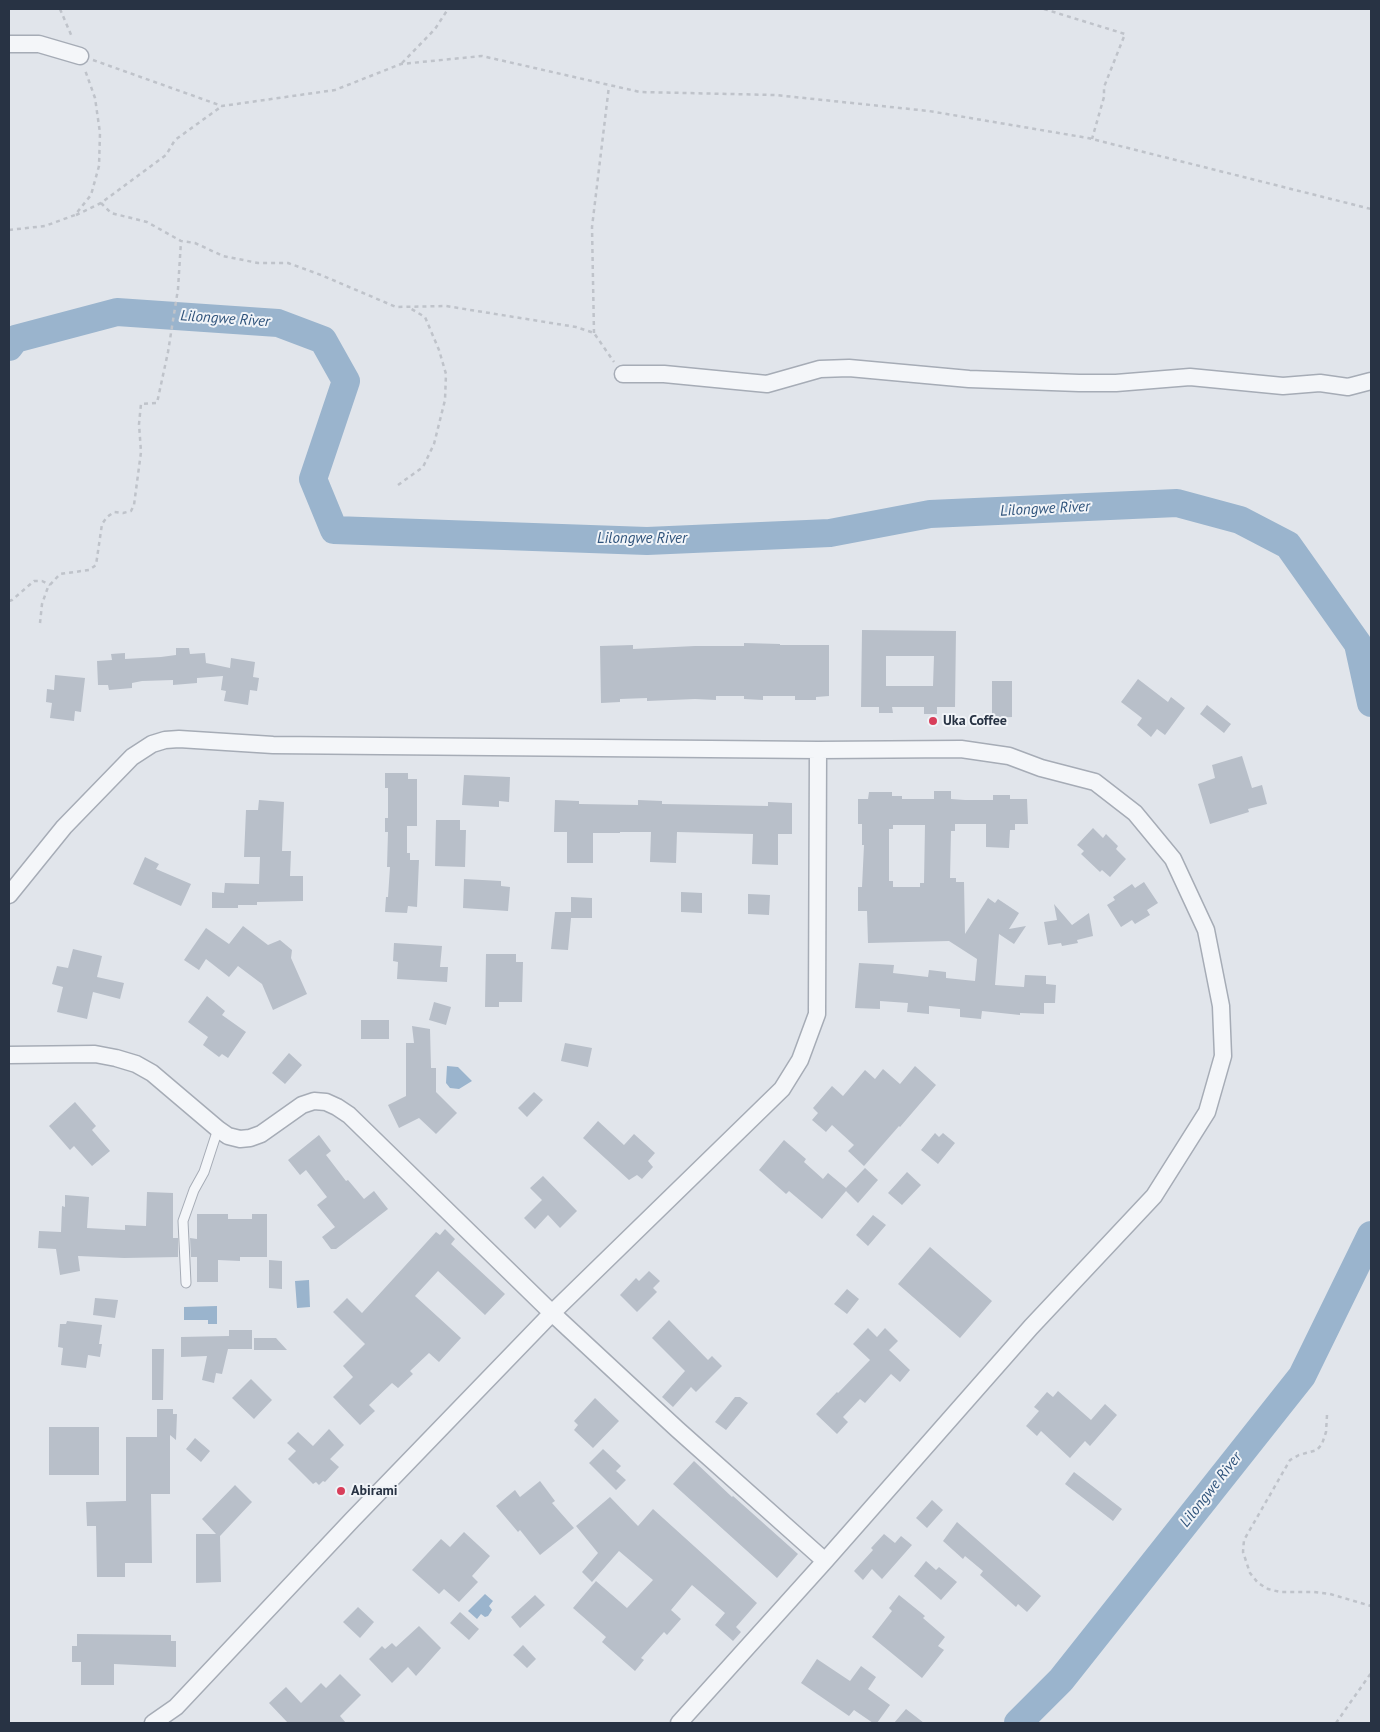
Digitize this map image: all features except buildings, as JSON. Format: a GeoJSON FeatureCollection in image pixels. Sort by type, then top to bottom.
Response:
{"type":"FeatureCollection","features":[{"type":"Feature","properties":{"kind":"street"},"geometry":{"type":"LineString","coordinates":[[9,44],[39,44],[80,56]]}},
{"type":"Feature","properties":{"kind":"street"},"geometry":{"type":"LineString","coordinates":[[623,374],[664,374],[767,384],[820,369],[849,368],[969,379],[1079,384],[1190,377],[1284,386],[1320,383],[1348,387],[1371,381]]}},
{"type":"Feature","properties":{"kind":"street"},"geometry":{"type":"LineString","coordinates":[[9,895],[64,827],[132,757],[142,750],[165,740],[179,738],[273,745],[818,750],[961,749],[1009,756],[1041,768],[1095,782],[1135,813],[1173,859],[1206,930],[1221,1006],[1223,1056],[1207,1112],[1154,1196],[1031,1327],[679,1723]]}},
{"type":"Feature","properties":{"kind":"street"},"geometry":{"type":"LineString","coordinates":[[153,1723],[176,1707],[352,1520],[552,1313],[782,1089],[800,1060],[817,1014],[818,750]]}},
{"type":"Feature","properties":{"kind":"street"},"geometry":{"type":"LineString","coordinates":[[9,1055],[95,1054],[136,1064],[152,1073],[218,1129],[228,1136],[240,1139],[261,1134],[302,1105],[314,1101],[326,1102],[337,1107],[349,1115],[552,1313],[678,1430],[825,1561]]}},
{"type":"Feature","properties":{"kind":"lane"},"geometry":{"type":"LineString","coordinates":[[186,1283],[183,1221],[194,1190],[204,1172],[218,1129]]}},
{"type":"Feature","properties":{"kind":"path"},"geometry":{"type":"LineString","coordinates":[[60,9],[95,98],[100,133],[98,166],[91,195],[75,215]]}},
{"type":"Feature","properties":{"kind":"path"},"geometry":{"type":"LineString","coordinates":[[401,64],[435,29],[448,9]]}},
{"type":"Feature","properties":{"kind":"path"},"geometry":{"type":"LineString","coordinates":[[1044,9],[1125,34],[1104,87],[1104,97],[1092,139]]}},
{"type":"Feature","properties":{"kind":"path"},"geometry":{"type":"LineString","coordinates":[[80,56],[222,106],[335,90],[401,64],[482,56],[640,92],[775,95],[929,111],[1092,139],[1371,209]]}},
{"type":"Feature","properties":{"kind":"path"},"geometry":{"type":"LineString","coordinates":[[609,86],[592,227],[594,333],[623,374]]}},
{"type":"Feature","properties":{"kind":"path"},"geometry":{"type":"LineString","coordinates":[[9,230],[45,226],[101,203],[166,155],[176,140],[222,106]]}},
{"type":"Feature","properties":{"kind":"path"},"geometry":{"type":"LineString","coordinates":[[101,203],[111,213],[147,222],[181,241],[195,243],[223,256],[258,262],[288,263],[396,306],[446,306],[576,327],[594,333]]}},
{"type":"Feature","properties":{"kind":"path"},"geometry":{"type":"LineString","coordinates":[[40,623],[42,604],[50,585],[60,574],[89,570],[96,565],[102,524],[106,516],[114,512],[123,513],[131,511],[134,505],[141,452],[139,424],[141,404],[157,403],[168,352],[178,289],[181,241]]}},
{"type":"Feature","properties":{"kind":"path"},"geometry":{"type":"LineString","coordinates":[[398,485],[423,467],[434,444],[445,400],[446,374],[439,350],[425,317],[407,306]]}},
{"type":"Feature","properties":{"kind":"path"},"geometry":{"type":"LineString","coordinates":[[9,601],[34,581],[42,581],[50,585]]}},
{"type":"Feature","properties":{"kind":"path"},"geometry":{"type":"LineString","coordinates":[[1327,1415],[1326,1432],[1322,1444],[1317,1450],[1299,1454],[1290,1460],[1244,1540],[1243,1552],[1250,1572],[1268,1590],[1330,1594],[1371,1606]]}},
{"type":"Feature","properties":{"kind":"path"},"geometry":{"type":"LineString","coordinates":[[1336,1723],[1371,1673]]}},
{"type":"Feature","properties":{"kind":"water"},"geometry":{"type":"Polygon","coordinates":[[[447,1066],[458,1067],[472,1081],[459,1089],[450,1088],[446,1083],[447,1066]]]}},
{"type":"Feature","properties":{"kind":"water"},"geometry":{"type":"Polygon","coordinates":[[[309,1280],[310,1307],[297,1308],[295,1281],[309,1280]]]}},
{"type":"Feature","properties":{"kind":"water"},"geometry":{"type":"Polygon","coordinates":[[[217,1306],[217,1324],[208,1324],[208,1320],[184,1320],[184,1307],[217,1306]]]}},
{"type":"Feature","properties":{"kind":"water"},"geometry":{"type":"Polygon","coordinates":[[[485,1594],[493,1601],[489,1606],[492,1610],[488,1616],[485,1617],[481,1614],[477,1619],[468,1611],[485,1594]]]}},
{"type":"Feature","properties":{"kind":"waterway","name":"Lilongwe River"},"geometry":{"type":"LineString","coordinates":[[9,347],[15,339],[117,312],[278,323],[323,340],[346,381],[313,479],[334,530],[647,541],[830,533],[930,514],[1177,503],[1240,520],[1288,545],[1358,644],[1371,703]]}},
{"type":"Feature","properties":{"kind":"waterway","name":"Lilongwe River"},"geometry":{"type":"LineString","coordinates":[[1018,1723],[1061,1680],[1302,1376],[1371,1235]]}},
{"type":"Feature","properties":{"kind":"place","name":"Uka Coffee"},"geometry":{"type":"Point","coordinates":[933,721]}},
{"type":"Feature","properties":{"kind":"place","name":"Abirami"},"geometry":{"type":"Point","coordinates":[341,1491]}}]}
